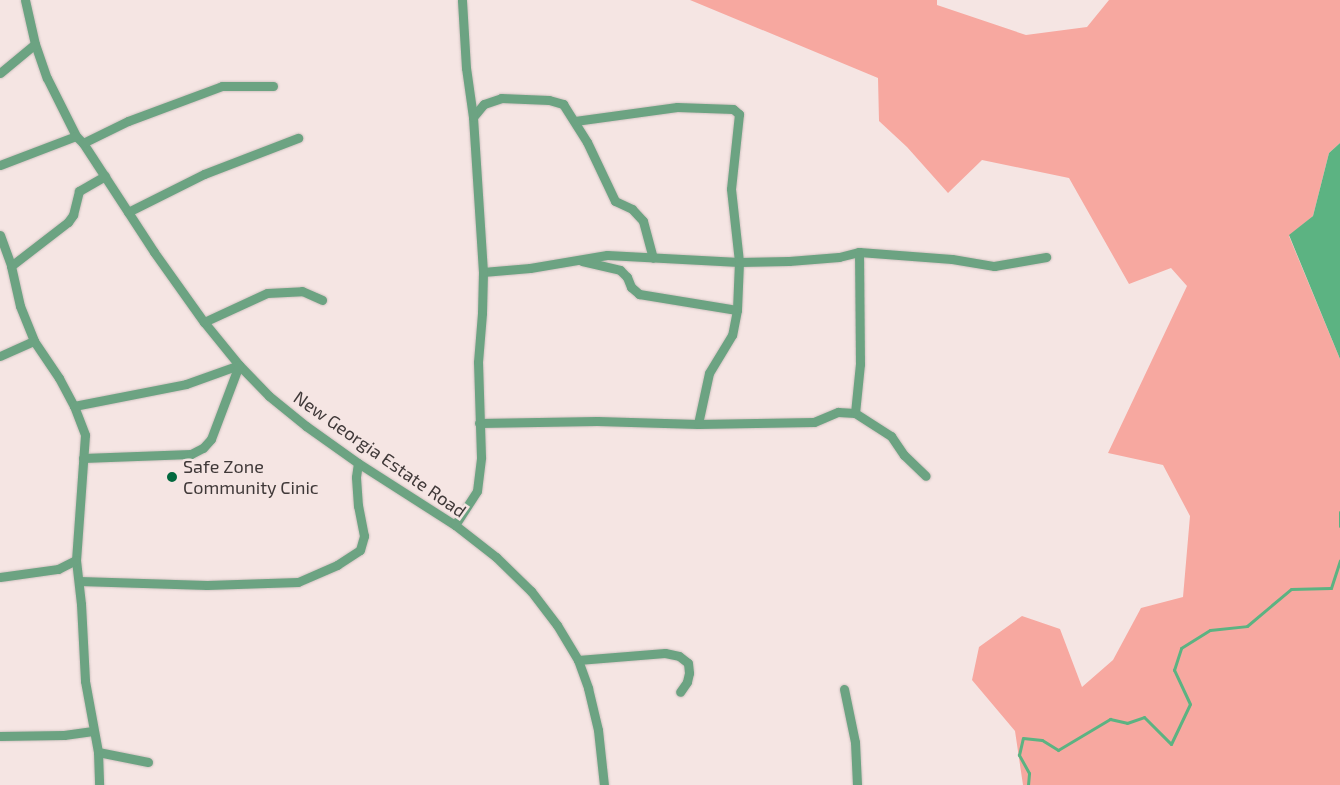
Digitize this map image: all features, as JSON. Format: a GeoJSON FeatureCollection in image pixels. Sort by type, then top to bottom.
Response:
{"type":"FeatureCollection","features":[{"type":"Feature","properties":{"kind":"street","name":"New Georgia Estate Road"},"geometry":{"type":"LineString","coordinates":[[25,0],[35,44],[47,78],[76,136],[83,143],[204,322],[239,365],[276,402],[358,463],[455,526],[496,557],[531,591],[557,625],[578,660],[588,688],[598,730],[604,785]]}},
{"type":"Feature","properties":{"kind":"street"},"geometry":{"type":"LineString","coordinates":[[455,526],[477,491],[481,457],[478,362],[483,272],[473,117],[466,68],[462,0]]}},
{"type":"Feature","properties":{"kind":"street"},"geometry":{"type":"LineString","coordinates":[[0,73],[35,44]]}},
{"type":"Feature","properties":{"kind":"street"},"geometry":{"type":"LineString","coordinates":[[83,143],[128,121],[222,86],[273,86]]}},
{"type":"Feature","properties":{"kind":"street"},"geometry":{"type":"LineString","coordinates":[[473,117],[484,104],[492,100],[514,98],[549,100],[563,104],[575,121],[601,168],[615,201],[632,209],[643,221],[653,258]]}},
{"type":"Feature","properties":{"kind":"street"},"geometry":{"type":"LineString","coordinates":[[575,121],[677,107],[734,109],[738,111],[731,189],[739,262],[737,310],[732,335],[715,359],[709,373],[698,424]]}},
{"type":"Feature","properties":{"kind":"street"},"geometry":{"type":"LineString","coordinates":[[0,165],[76,136]]}},
{"type":"Feature","properties":{"kind":"street"},"geometry":{"type":"LineString","coordinates":[[128,212],[204,174],[298,138]]}},
{"type":"Feature","properties":{"kind":"street"},"geometry":{"type":"LineString","coordinates":[[11,266],[68,222],[73,215],[79,191],[105,176]]}},
{"type":"Feature","properties":{"kind":"street"},"geometry":{"type":"LineString","coordinates":[[0,236],[11,266],[20,306],[34,341],[59,378],[74,406],[84,435],[76,560],[85,681],[98,752],[99,785]]}},
{"type":"Feature","properties":{"kind":"street"},"geometry":{"type":"LineString","coordinates":[[483,272],[530,268],[607,256],[739,262],[839,257],[859,252],[952,260],[994,266],[1046,256]]}},
{"type":"Feature","properties":{"kind":"street"},"geometry":{"type":"LineString","coordinates":[[856,413],[860,364],[859,252]]}},
{"type":"Feature","properties":{"kind":"street"},"geometry":{"type":"LineString","coordinates":[[576,260],[620,270],[627,277],[631,287],[639,294],[737,310]]}},
{"type":"Feature","properties":{"kind":"street"},"geometry":{"type":"LineString","coordinates":[[204,322],[267,293],[302,291],[322,300]]}},
{"type":"Feature","properties":{"kind":"street"},"geometry":{"type":"LineString","coordinates":[[0,356],[34,341]]}},
{"type":"Feature","properties":{"kind":"street"},"geometry":{"type":"LineString","coordinates":[[74,406],[186,384],[239,365]]}},
{"type":"Feature","properties":{"kind":"street"},"geometry":{"type":"LineString","coordinates":[[83,458],[191,454],[203,448],[211,439],[239,365]]}},
{"type":"Feature","properties":{"kind":"street"},"geometry":{"type":"LineString","coordinates":[[479,423],[597,421],[698,424],[814,422],[838,412],[856,413],[891,436],[904,455],[926,476]]}},
{"type":"Feature","properties":{"kind":"street"},"geometry":{"type":"LineString","coordinates":[[79,581],[207,585],[298,582],[337,565],[360,550],[364,536],[358,506],[356,477],[358,463]]}},
{"type":"Feature","properties":{"kind":"street"},"geometry":{"type":"LineString","coordinates":[[0,577],[58,570],[76,560]]}},
{"type":"Feature","properties":{"kind":"street"},"geometry":{"type":"LineString","coordinates":[[578,660],[665,653],[679,656],[688,663],[689,673],[687,682],[680,692]]}},
{"type":"Feature","properties":{"kind":"street"},"geometry":{"type":"LineString","coordinates":[[844,689],[854,742],[857,785]]}},
{"type":"Feature","properties":{"kind":"street"},"geometry":{"type":"LineString","coordinates":[[0,736],[64,735],[93,731]]}},
{"type":"Feature","properties":{"kind":"street"},"geometry":{"type":"LineString","coordinates":[[98,752],[148,762]]}},
{"type":"Feature","properties":{"kind":"shaded area"},"geometry":{"type":"Polygon","coordinates":[[[690,0],[937,0],[937,5],[1026,35],[1087,27],[1109,0],[1340,0],[1340,143],[1329,153],[1313,216],[1289,236],[1340,359],[1340,785],[1023,785],[1015,731],[972,680],[979,647],[1022,616],[1060,629],[1082,687],[1113,660],[1141,608],[1183,597],[1190,516],[1163,465],[1108,453],[1187,286],[1171,268],[1129,284],[1069,178],[982,160],[948,193],[907,147],[879,121],[878,78],[690,0]]]}},
{"type":"Feature","properties":{"kind":"shaded area"},"geometry":{"type":"Polygon","coordinates":[[[1340,143],[1340,359],[1289,235],[1313,216],[1329,153],[1340,143]]]}},
{"type":"Feature","properties":{"kind":"waterway"},"geometry":{"type":"LineString","coordinates":[[1340,512],[1340,526]]}},
{"type":"Feature","properties":{"kind":"waterway"},"geometry":{"type":"LineString","coordinates":[[1028,785],[1029,773],[1019,755],[1023,738],[1042,740],[1058,750],[1110,719],[1127,723],[1144,717],[1171,744],[1190,704],[1174,670],[1181,648],[1210,630],[1247,626],[1291,589],[1331,588],[1340,560]]}},
{"type":"Feature","properties":{"kind":"place","name":"Safe Zone Community Cinic"},"geometry":{"type":"Point","coordinates":[172,477]}}]}
